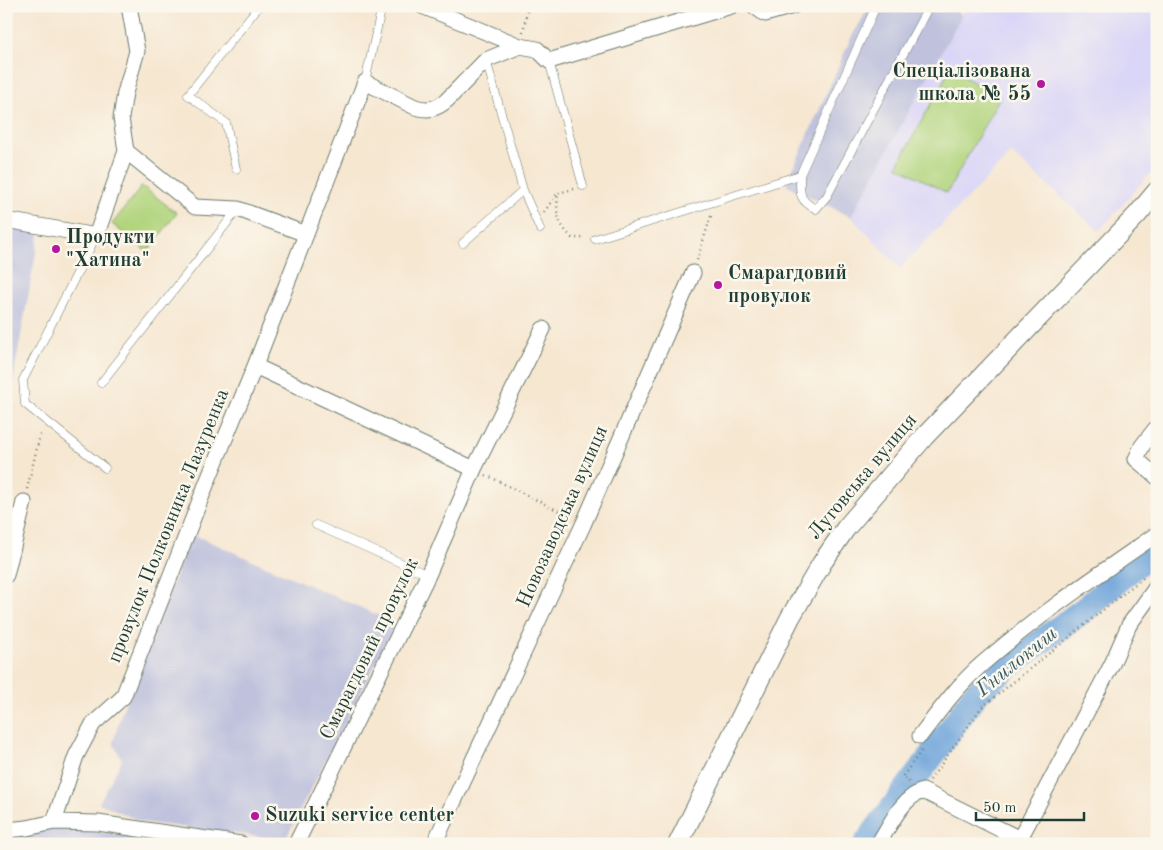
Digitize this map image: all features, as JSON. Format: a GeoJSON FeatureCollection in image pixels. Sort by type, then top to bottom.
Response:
{"type":"FeatureCollection","features":[{"type":"Feature","properties":{"kind":"street"},"geometry":{"type":"LineString","coordinates":[[6,220],[96,236],[126,151],[121,118],[125,93],[137,51],[129,6]]}},
{"type":"Feature","properties":{"kind":"street"},"geometry":{"type":"LineString","coordinates":[[422,6],[520,46],[537,49],[550,61],[731,6]]}},
{"type":"Feature","properties":{"kind":"street"},"geometry":{"type":"LineString","coordinates":[[754,6],[764,14],[793,6]]}},
{"type":"Feature","properties":{"kind":"street"},"geometry":{"type":"LineString","coordinates":[[365,82],[415,107],[424,110],[432,109],[441,106],[486,60],[520,46]]}},
{"type":"Feature","properties":{"kind":"street","name":"провулок Полковника Лазуренка"},"geometry":{"type":"LineString","coordinates":[[54,822],[76,756],[84,740],[93,724],[123,697],[255,366],[365,82]]}},
{"type":"Feature","properties":{"kind":"street"},"geometry":{"type":"LineString","coordinates":[[126,151],[195,206],[238,209],[306,234]]}},
{"type":"Feature","properties":{"kind":"street","name":"Луговська вулиця"},"geometry":{"type":"LineString","coordinates":[[678,844],[790,618],[822,563],[846,528],[924,436],[1157,192]]}},
{"type":"Feature","properties":{"kind":"street","name":"Новозаводська вулиця"},"geometry":{"type":"LineString","coordinates":[[434,844],[584,523],[693,273]]}},
{"type":"Feature","properties":{"kind":"street","name":"Смарагдовий провулок"},"geometry":{"type":"LineString","coordinates":[[296,844],[428,575],[474,469],[543,329]]}},
{"type":"Feature","properties":{"kind":"street"},"geometry":{"type":"LineString","coordinates":[[255,366],[474,469]]}},
{"type":"Feature","properties":{"kind":"street"},"geometry":{"type":"LineString","coordinates":[[1157,427],[1142,446],[1136,459],[1157,477]]}},
{"type":"Feature","properties":{"kind":"street"},"geometry":{"type":"LineString","coordinates":[[6,575],[24,502]]}},
{"type":"Feature","properties":{"kind":"street"},"geometry":{"type":"LineString","coordinates":[[920,736],[942,707],[981,665],[1060,602],[1157,534]]}},
{"type":"Feature","properties":{"kind":"street"},"geometry":{"type":"LineString","coordinates":[[878,844],[905,802],[916,793],[923,791],[1022,842],[1112,664],[1129,625],[1157,586]]}},
{"type":"Feature","properties":{"kind":"street"},"geometry":{"type":"LineString","coordinates":[[6,830],[54,822],[98,823],[173,839],[241,844]]}},
{"type":"Feature","properties":{"kind":"lane"},"geometry":{"type":"LineString","coordinates":[[236,169],[226,123],[188,95],[259,6]]}},
{"type":"Feature","properties":{"kind":"lane"},"geometry":{"type":"LineString","coordinates":[[365,82],[382,6]]}},
{"type":"Feature","properties":{"kind":"lane"},"geometry":{"type":"LineString","coordinates":[[876,6],[800,176],[800,194],[805,204],[816,209],[827,196],[929,6]]}},
{"type":"Feature","properties":{"kind":"lane"},"geometry":{"type":"LineString","coordinates":[[486,60],[523,190],[540,229]]}},
{"type":"Feature","properties":{"kind":"lane"},"geometry":{"type":"LineString","coordinates":[[550,61],[583,186]]}},
{"type":"Feature","properties":{"kind":"lane"},"geometry":{"type":"LineString","coordinates":[[595,239],[800,176]]}},
{"type":"Feature","properties":{"kind":"lane"},"geometry":{"type":"LineString","coordinates":[[463,243],[523,190]]}},
{"type":"Feature","properties":{"kind":"lane"},"geometry":{"type":"LineString","coordinates":[[102,383],[238,209]]}},
{"type":"Feature","properties":{"kind":"lane"},"geometry":{"type":"LineString","coordinates":[[96,236],[23,380],[25,404],[105,468]]}},
{"type":"Feature","properties":{"kind":"lane"},"geometry":{"type":"LineString","coordinates":[[316,525],[428,575]]}},
{"type":"Feature","properties":{"kind":"path"},"geometry":{"type":"LineString","coordinates":[[520,46],[528,6]]}},
{"type":"Feature","properties":{"kind":"path"},"geometry":{"type":"LineString","coordinates":[[537,220],[558,193],[583,186]]}},
{"type":"Feature","properties":{"kind":"path"},"geometry":{"type":"LineString","coordinates":[[558,193],[556,213],[563,228],[572,238],[595,239]]}},
{"type":"Feature","properties":{"kind":"path"},"geometry":{"type":"LineString","coordinates":[[693,273],[716,202]]}},
{"type":"Feature","properties":{"kind":"path"},"geometry":{"type":"LineString","coordinates":[[24,502],[44,419]]}},
{"type":"Feature","properties":{"kind":"path"},"geometry":{"type":"LineString","coordinates":[[474,469],[584,523]]}},
{"type":"Feature","properties":{"kind":"path"},"geometry":{"type":"LineString","coordinates":[[923,791],[980,708],[1157,567]]}},
{"type":"Feature","properties":{"kind":"path"},"geometry":{"type":"LineString","coordinates":[[908,781],[902,777],[927,743],[920,736]]}},
{"type":"Feature","properties":{"kind":"shaded area"},"geometry":{"type":"Polygon","coordinates":[[[870,6],[948,6],[962,15],[851,217],[786,185],[852,36],[870,6]]]}},
{"type":"Feature","properties":{"kind":"shaded area","name":"Спеціалізована школа № 55"},"geometry":{"type":"Polygon","coordinates":[[[964,6],[1157,6],[1157,166],[1099,231],[1011,153],[900,268],[851,217],[962,15],[964,6]]]}},
{"type":"Feature","properties":{"kind":"shaded area"},"geometry":{"type":"Polygon","coordinates":[[[6,223],[40,230],[6,419],[6,223]]]}},
{"type":"Feature","properties":{"kind":"shaded area"},"geometry":{"type":"Polygon","coordinates":[[[192,534],[396,623],[285,840],[142,822],[99,803],[122,760],[113,743],[121,714],[192,534]]]}},
{"type":"Feature","properties":{"kind":"shaded area"},"geometry":{"type":"Polygon","coordinates":[[[56,826],[160,842],[159,844],[6,844],[6,835],[56,826]]]}},
{"type":"Feature","properties":{"kind":"green space"},"geometry":{"type":"Polygon","coordinates":[[[950,69],[1000,97],[947,193],[897,166],[950,69]]]}},
{"type":"Feature","properties":{"kind":"green space"},"geometry":{"type":"Polygon","coordinates":[[[142,186],[177,213],[147,252],[112,224],[142,186]]]}},
{"type":"Feature","properties":{"kind":"waterway","name":"Гнилокиш"},"geometry":{"type":"LineString","coordinates":[[866,844],[977,692],[1012,663],[1084,610],[1137,564],[1157,550]]}},
{"type":"Feature","properties":{"kind":"place","name":"Спеціалізована школа № 55"},"geometry":{"type":"Point","coordinates":[1041,84]}},
{"type":"Feature","properties":{"kind":"place","name":"Продукти \"Хатина\""},"geometry":{"type":"Point","coordinates":[56,249]}},
{"type":"Feature","properties":{"kind":"place","name":"Смарагдовий провулок"},"geometry":{"type":"Point","coordinates":[718,285]}},
{"type":"Feature","properties":{"kind":"place","name":"Suzuki service center"},"geometry":{"type":"Point","coordinates":[255,816]}}]}
